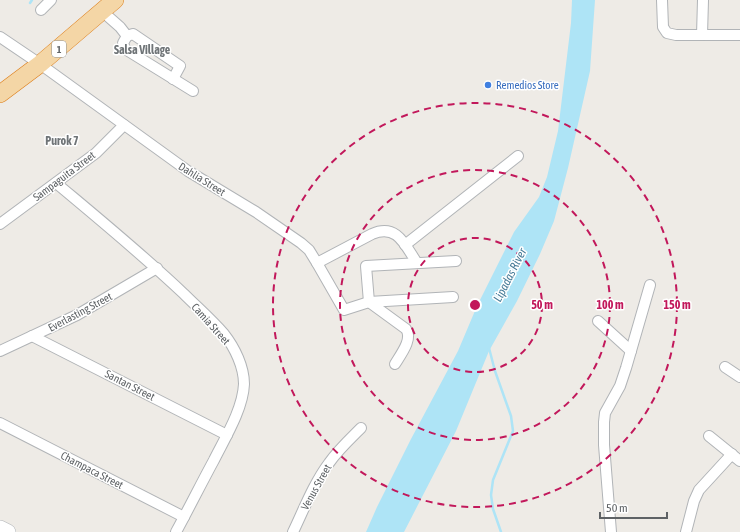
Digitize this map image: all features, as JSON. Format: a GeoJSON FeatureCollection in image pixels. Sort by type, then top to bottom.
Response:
{"type":"FeatureCollection","features":[{"type":"Feature","properties":{"kind":"highway","name":"1"},"geometry":{"type":"LineString","coordinates":[[0,94],[40,64],[103,12],[115,0]]}},
{"type":"Feature","properties":{"kind":"main road"},"geometry":{"type":"LineString","coordinates":[[0,528],[8,532]]}},
{"type":"Feature","properties":{"kind":"street"},"geometry":{"type":"LineString","coordinates":[[41,10],[51,0]]}},
{"type":"Feature","properties":{"kind":"street"},"geometry":{"type":"LineString","coordinates":[[662,0],[664,31],[671,34],[740,36]]}},
{"type":"Feature","properties":{"kind":"street"},"geometry":{"type":"LineString","coordinates":[[702,35],[703,0]]}},
{"type":"Feature","properties":{"kind":"street"},"geometry":{"type":"LineString","coordinates":[[103,12],[120,27],[127,36]]}},
{"type":"Feature","properties":{"kind":"street"},"geometry":{"type":"LineString","coordinates":[[127,36],[134,34],[180,66],[173,79]]}},
{"type":"Feature","properties":{"kind":"street"},"geometry":{"type":"LineString","coordinates":[[127,36],[124,43],[125,49],[193,91]]}},
{"type":"Feature","properties":{"kind":"street","name":"Dahlia Street"},"geometry":{"type":"LineString","coordinates":[[0,37],[40,64],[188,171],[239,201],[309,250],[344,310],[369,302]]}},
{"type":"Feature","properties":{"kind":"street","name":"Sampaguita Street"},"geometry":{"type":"LineString","coordinates":[[0,224],[96,153],[124,125]]}},
{"type":"Feature","properties":{"kind":"street"},"geometry":{"type":"LineString","coordinates":[[405,245],[518,156]]}},
{"type":"Feature","properties":{"kind":"street","name":"Camia Street"},"geometry":{"type":"LineString","coordinates":[[56,183],[157,268],[212,320],[224,335],[238,359],[243,372],[244,384],[237,411],[227,435],[176,532]]}},
{"type":"Feature","properties":{"kind":"street"},"geometry":{"type":"LineString","coordinates":[[317,262],[380,231],[386,230],[392,232],[405,245],[417,263]]}},
{"type":"Feature","properties":{"kind":"street"},"geometry":{"type":"LineString","coordinates":[[395,364],[408,340],[408,332],[369,302],[366,266],[456,261]]}},
{"type":"Feature","properties":{"kind":"street","name":"Everlasting Street"},"geometry":{"type":"LineString","coordinates":[[0,351],[77,315],[157,268]]}},
{"type":"Feature","properties":{"kind":"street"},"geometry":{"type":"LineString","coordinates":[[611,532],[604,445],[605,413],[620,386],[632,351],[650,286]]}},
{"type":"Feature","properties":{"kind":"street"},"geometry":{"type":"LineString","coordinates":[[369,302],[453,297]]}},
{"type":"Feature","properties":{"kind":"street"},"geometry":{"type":"LineString","coordinates":[[598,321],[632,351]]}},
{"type":"Feature","properties":{"kind":"street","name":"Santan Street"},"geometry":{"type":"LineString","coordinates":[[32,336],[227,435]]}},
{"type":"Feature","properties":{"kind":"street"},"geometry":{"type":"LineString","coordinates":[[725,367],[740,377]]}},
{"type":"Feature","properties":{"kind":"street","name":"Champaca Street"},"geometry":{"type":"LineString","coordinates":[[0,423],[184,517]]}},
{"type":"Feature","properties":{"kind":"street","name":"Venus Street"},"geometry":{"type":"LineString","coordinates":[[293,532],[318,480],[329,462],[361,428]]}},
{"type":"Feature","properties":{"kind":"street"},"geometry":{"type":"LineString","coordinates":[[686,532],[694,501],[699,490],[736,457],[709,436]]}},
{"type":"Feature","properties":{"kind":"water","name":"Lipadas River"},"geometry":{"type":"Polygon","coordinates":[[[572,0],[595,0],[590,71],[568,168],[554,221],[517,301],[489,351],[456,431],[404,532],[366,532],[411,439],[458,351],[477,306],[514,232],[539,197],[547,177],[558,131],[571,23],[572,0]]]}},
{"type":"Feature","properties":{"kind":"waterway"},"geometry":{"type":"LineString","coordinates":[[489,348],[495,371],[511,416],[513,431],[493,480],[491,495],[493,509],[501,532]]}},
{"type":"Feature","properties":{"kind":"place","name":"Remedios Store"},"geometry":{"type":"Point","coordinates":[488,85]}},
{"type":"Feature","properties":{"kind":"district","name":"Salsa Village"},"geometry":{"type":"Point","coordinates":[142,50]}},
{"type":"Feature","properties":{"kind":"district","name":"Purok 7"},"geometry":{"type":"Point","coordinates":[62,141]}}]}
